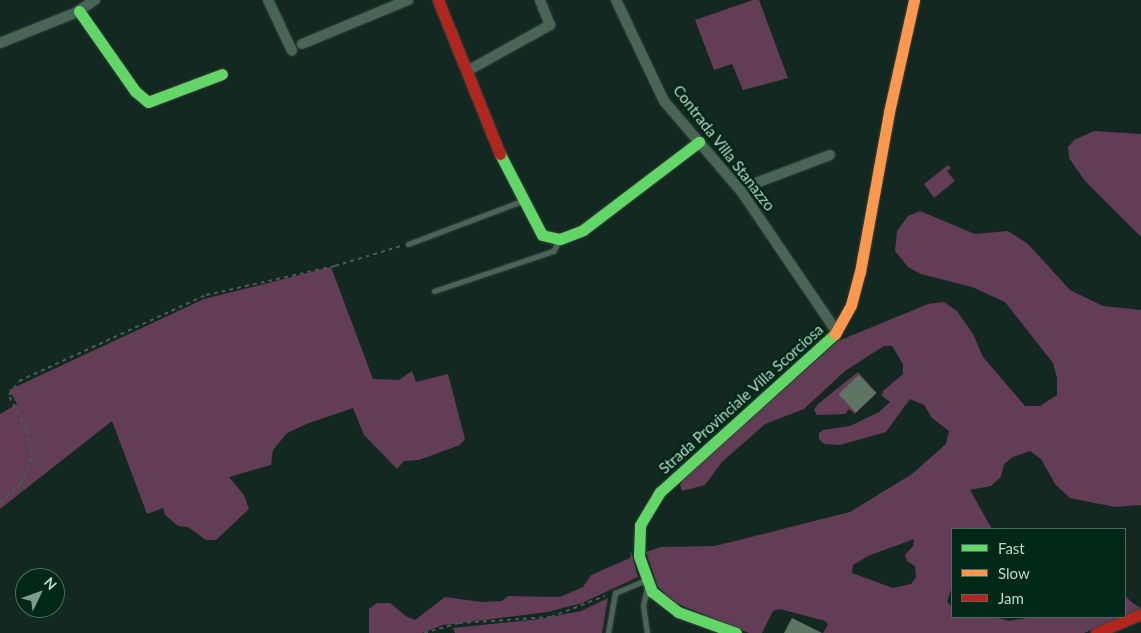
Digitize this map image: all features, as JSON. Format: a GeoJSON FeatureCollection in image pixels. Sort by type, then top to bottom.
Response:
{"type":"FeatureCollection","features":[{"type":"Feature","properties":{"kind":"street"},"geometry":{"type":"LineString","coordinates":[[0,43],[18,38],[79,11],[95,0]]}},
{"type":"Feature","properties":{"kind":"street"},"geometry":{"type":"LineString","coordinates":[[268,0],[292,51]]}},
{"type":"Feature","properties":{"kind":"street"},"geometry":{"type":"LineString","coordinates":[[302,44],[408,0]]}},
{"type":"Feature","properties":{"kind":"street"},"geometry":{"type":"LineString","coordinates":[[438,0],[469,70],[507,172],[542,235],[560,238],[583,230],[699,142]]}},
{"type":"Feature","properties":{"kind":"street"},"geometry":{"type":"LineString","coordinates":[[469,70],[550,25],[540,0]]}},
{"type":"Feature","properties":{"kind":"street","name":"Contrada Villa Stanazzo"},"geometry":{"type":"LineString","coordinates":[[616,0],[664,101],[740,189],[837,332]]}},
{"type":"Feature","properties":{"kind":"street","name":"Strada Provinciale Villa Scorciosa"},"geometry":{"type":"LineString","coordinates":[[647,582],[639,556],[640,525],[660,492],[837,332],[850,306],[860,272],[889,112],[914,0]]}},
{"type":"Feature","properties":{"kind":"street"},"geometry":{"type":"LineString","coordinates":[[79,11],[135,90],[148,102],[222,74]]}},
{"type":"Feature","properties":{"kind":"street"},"geometry":{"type":"LineString","coordinates":[[740,189],[830,155]]}},
{"type":"Feature","properties":{"kind":"street"},"geometry":{"type":"LineString","coordinates":[[647,582],[652,592],[678,612],[736,633]]}},
{"type":"Feature","properties":{"kind":"street"},"geometry":{"type":"LineString","coordinates":[[1096,633],[1141,614]]}},
{"type":"Feature","properties":{"kind":"lane"},"geometry":{"type":"LineString","coordinates":[[408,244],[522,201]]}},
{"type":"Feature","properties":{"kind":"lane"},"geometry":{"type":"LineString","coordinates":[[434,291],[553,251],[560,238]]}},
{"type":"Feature","properties":{"kind":"lane"},"geometry":{"type":"LineString","coordinates":[[608,633],[614,592],[647,582],[643,606],[647,633]]}},
{"type":"Feature","properties":{"kind":"path"},"geometry":{"type":"LineString","coordinates":[[0,502],[21,484],[32,457],[26,429],[10,395],[19,381],[206,295],[335,266],[408,244]]}},
{"type":"Feature","properties":{"kind":"path"},"geometry":{"type":"LineString","coordinates":[[424,633],[459,622],[551,617],[614,592]]}},
{"type":"Feature","properties":{"kind":"shaded area"},"geometry":{"type":"Polygon","coordinates":[[[753,0],[759,0],[788,78],[743,90],[732,64],[714,70],[695,20],[753,0]]]}},
{"type":"Feature","properties":{"kind":"shaded area"},"geometry":{"type":"Polygon","coordinates":[[[1094,131],[1141,134],[1141,237],[1085,181],[1069,158],[1068,147],[1074,140],[1094,131]]]}},
{"type":"Feature","properties":{"kind":"shaded area"},"geometry":{"type":"Polygon","coordinates":[[[948,165],[951,168],[947,171],[955,181],[934,198],[924,184],[948,165]]]}},
{"type":"Feature","properties":{"kind":"shaded area"},"geometry":{"type":"Polygon","coordinates":[[[920,211],[975,234],[1008,231],[1028,244],[1070,290],[1103,306],[1141,310],[1141,505],[1115,507],[1070,498],[1055,484],[1041,459],[1030,451],[1013,457],[1004,464],[1001,477],[991,486],[970,490],[991,528],[951,528],[951,589],[947,602],[951,606],[951,618],[998,618],[1009,621],[1027,618],[1118,618],[1084,633],[823,633],[828,624],[825,621],[780,609],[773,611],[762,633],[749,633],[676,603],[658,587],[646,552],[661,547],[715,546],[850,512],[912,474],[946,444],[949,431],[932,418],[924,405],[910,399],[886,432],[840,445],[824,444],[819,439],[819,433],[823,430],[850,426],[879,412],[890,402],[882,396],[883,391],[903,374],[903,364],[892,346],[884,346],[845,371],[804,409],[765,424],[722,462],[705,485],[682,491],[680,485],[685,477],[838,341],[928,304],[944,302],[957,311],[973,334],[983,357],[1025,406],[1040,406],[1057,395],[1057,378],[1053,363],[1005,302],[972,287],[921,274],[908,267],[895,251],[897,231],[908,216],[920,211]],[[914,539],[868,556],[853,565],[852,573],[893,588],[911,584],[916,577],[915,566],[907,561],[905,555],[913,546],[914,539]]]}},
{"type":"Feature","properties":{"kind":"shaded area"},"geometry":{"type":"Polygon","coordinates":[[[331,267],[373,379],[399,380],[412,371],[416,382],[448,374],[465,439],[460,445],[419,460],[404,461],[397,469],[364,435],[353,408],[309,423],[287,433],[273,450],[271,465],[229,477],[244,495],[249,509],[216,540],[206,540],[188,527],[178,526],[165,515],[163,508],[147,514],[112,421],[0,509],[0,414],[17,404],[9,390],[204,299],[331,267]]]}},
{"type":"Feature","properties":{"kind":"shaded area"},"geometry":{"type":"Polygon","coordinates":[[[858,372],[877,393],[855,414],[849,409],[845,414],[817,415],[814,410],[818,404],[858,372]]]}},
{"type":"Feature","properties":{"kind":"shaded area"},"geometry":{"type":"Polygon","coordinates":[[[631,551],[638,577],[582,603],[548,612],[443,625],[422,633],[369,633],[369,609],[377,603],[390,603],[407,617],[415,620],[445,597],[481,602],[502,601],[508,596],[560,597],[583,587],[591,575],[630,558],[631,551]]]}},
{"type":"Feature","properties":{"kind":"shaded area"},"geometry":{"type":"Polygon","coordinates":[[[1126,597],[1134,604],[1141,608],[1126,615],[1126,597]]]}},
{"type":"Feature","properties":{"kind":"shaded area"},"geometry":{"type":"Polygon","coordinates":[[[608,598],[602,633],[455,633],[453,628],[540,619],[581,611],[608,598]]]}},
{"type":"Feature","properties":{"kind":"building"},"geometry":{"type":"Polygon","coordinates":[[[859,375],[876,393],[856,412],[839,394],[859,375]]]}},
{"type":"Feature","properties":{"kind":"building"},"geometry":{"type":"Polygon","coordinates":[[[792,618],[822,633],[784,633],[792,618]]]}},
{"type":"Feature","properties":{"kind":"traffic: fast"},"geometry":{"type":"LineString","coordinates":[[79,11],[135,91],[148,102],[222,74]]}},
{"type":"Feature","properties":{"kind":"traffic: fast"},"geometry":{"type":"LineString","coordinates":[[500,154],[542,235],[560,239],[583,230],[699,142]]}},
{"type":"Feature","properties":{"kind":"traffic: fast"},"geometry":{"type":"LineString","coordinates":[[736,633],[678,612],[652,592],[639,556],[640,525],[660,492],[835,334]]}},
{"type":"Feature","properties":{"kind":"traffic: slow"},"geometry":{"type":"LineString","coordinates":[[835,334],[851,305],[860,272],[889,112],[914,0]]}},
{"type":"Feature","properties":{"kind":"traffic: jam"},"geometry":{"type":"LineString","coordinates":[[438,0],[500,154]]}},
{"type":"Feature","properties":{"kind":"traffic: jam"},"geometry":{"type":"LineString","coordinates":[[1096,633],[1141,614]]}}]}
